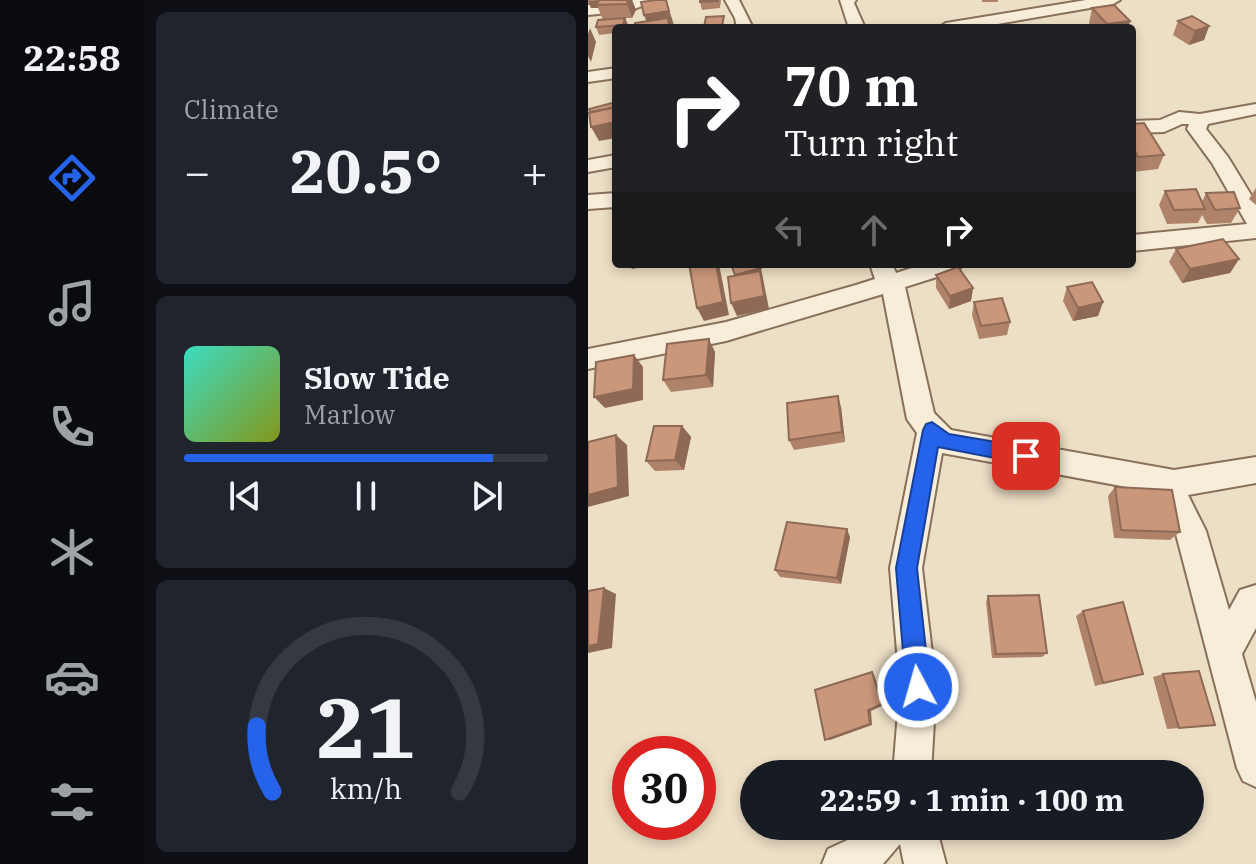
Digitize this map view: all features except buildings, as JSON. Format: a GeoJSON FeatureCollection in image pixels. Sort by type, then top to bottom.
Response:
{"type":"FeatureCollection","features":[{"type":"Feature","properties":{"kind":"street"},"geometry":{"type":"LineString","coordinates":[[588,10],[629,6],[651,0]]}},
{"type":"Feature","properties":{"kind":"street"},"geometry":{"type":"LineString","coordinates":[[732,0],[744,24]]}},
{"type":"Feature","properties":{"kind":"street"},"geometry":{"type":"LineString","coordinates":[[849,0],[846,2],[855,24]]}},
{"type":"Feature","properties":{"kind":"street"},"geometry":{"type":"LineString","coordinates":[[970,24],[1113,0]]}},
{"type":"Feature","properties":{"kind":"street"},"geometry":{"type":"LineString","coordinates":[[588,77],[612,74]]}},
{"type":"Feature","properties":{"kind":"street"},"geometry":{"type":"LineString","coordinates":[[1136,127],[1198,125],[1256,109]]}},
{"type":"Feature","properties":{"kind":"street"},"geometry":{"type":"LineString","coordinates":[[1198,125],[1256,221]]}},
{"type":"Feature","properties":{"kind":"street"},"geometry":{"type":"LineString","coordinates":[[588,166],[612,162]]}},
{"type":"Feature","properties":{"kind":"street"},"geometry":{"type":"LineString","coordinates":[[588,202],[612,200]]}},
{"type":"Feature","properties":{"kind":"street"},"geometry":{"type":"LineString","coordinates":[[1136,243],[1256,231]]}},
{"type":"Feature","properties":{"kind":"street"},"geometry":{"type":"LineString","coordinates":[[588,359],[677,345],[823,306],[885,274],[925,268]]}},
{"type":"Feature","properties":{"kind":"street"},"geometry":{"type":"LineString","coordinates":[[885,274],[897,294],[921,419],[944,441],[1164,480],[1191,531],[1256,768]]}},
{"type":"Feature","properties":{"kind":"street"},"geometry":{"type":"LineString","coordinates":[[913,760],[918,687],[906,568],[932,430]]}},
{"type":"Feature","properties":{"kind":"street"},"geometry":{"type":"LineString","coordinates":[[1166,485],[1256,470]]}},
{"type":"Feature","properties":{"kind":"street"},"geometry":{"type":"LineString","coordinates":[[1223,655],[1252,602],[1256,602]]}},
{"type":"Feature","properties":{"kind":"street"},"geometry":{"type":"LineString","coordinates":[[843,864],[866,852],[877,840]]}},
{"type":"Feature","properties":{"kind":"street"},"geometry":{"type":"LineString","coordinates":[[919,840],[925,864]]}},
{"type":"Feature","properties":{"kind":"route"},"geometry":{"type":"LineString","coordinates":[[918,687],[906,568],[932,430],[944,441],[1026,456]]}}]}
